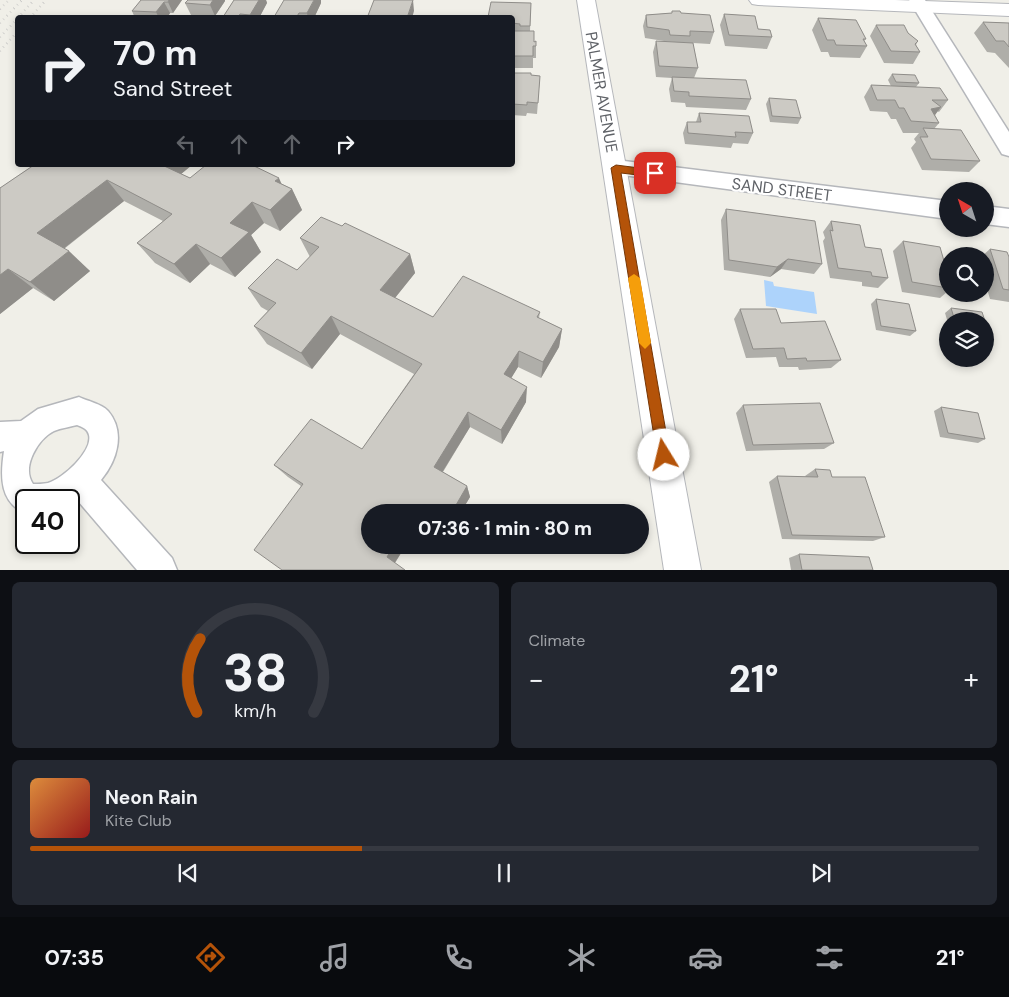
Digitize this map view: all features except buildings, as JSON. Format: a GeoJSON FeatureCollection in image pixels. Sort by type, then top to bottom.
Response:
{"type":"FeatureCollection","features":[{"type":"Feature","properties":{"kind":"street","name":"PALMER AVENUE"},"geometry":{"type":"LineString","coordinates":[[586,0],[683,570]]}},
{"type":"Feature","properties":{"kind":"street"},"geometry":{"type":"LineString","coordinates":[[758,0],[919,3],[1009,10]]}},
{"type":"Feature","properties":{"kind":"street"},"geometry":{"type":"LineString","coordinates":[[919,3],[1009,149]]}},
{"type":"Feature","properties":{"kind":"street","name":"SAND STREET"},"geometry":{"type":"LineString","coordinates":[[616,168],[939,209]]}},
{"type":"Feature","properties":{"kind":"street"},"geometry":{"type":"LineString","coordinates":[[994,216],[1009,218]]}},
{"type":"Feature","properties":{"kind":"street"},"geometry":{"type":"LineString","coordinates":[[79,411],[92,415],[101,423],[105,436],[104,443],[94,466],[81,481],[56,496],[32,500],[15,493],[8,483],[7,472],[13,436],[56,415],[79,411]]}},
{"type":"Feature","properties":{"kind":"street"},"geometry":{"type":"LineString","coordinates":[[81,481],[160,570]]}},
{"type":"Feature","properties":{"kind":"water"},"geometry":{"type":"Polygon","coordinates":[[[764,280],[773,282],[774,286],[814,292],[817,314],[766,306],[764,280]]]}},
{"type":"Feature","properties":{"kind":"railway"},"geometry":{"type":"LineString","coordinates":[[0,9],[9,0]]}},
{"type":"Feature","properties":{"kind":"railway"},"geometry":{"type":"LineString","coordinates":[[0,23],[22,0]]}},
{"type":"Feature","properties":{"kind":"railway"},"geometry":{"type":"LineString","coordinates":[[21,15],[34,0]]}},
{"type":"Feature","properties":{"kind":"railway"},"geometry":{"type":"LineString","coordinates":[[33,15],[46,0]]}},
{"type":"Feature","properties":{"kind":"railway"},"geometry":{"type":"LineString","coordinates":[[0,37],[15,21]]}},
{"type":"Feature","properties":{"kind":"railway"},"geometry":{"type":"LineString","coordinates":[[0,51],[15,34]]}},
{"type":"Feature","properties":{"kind":"slow traffic"},"geometry":{"type":"LineString","coordinates":[[634,278],[645,343]]}},
{"type":"Feature","properties":{"kind":"route"},"geometry":{"type":"LineString","coordinates":[[655,173],[616,168],[664,455]]}}]}
